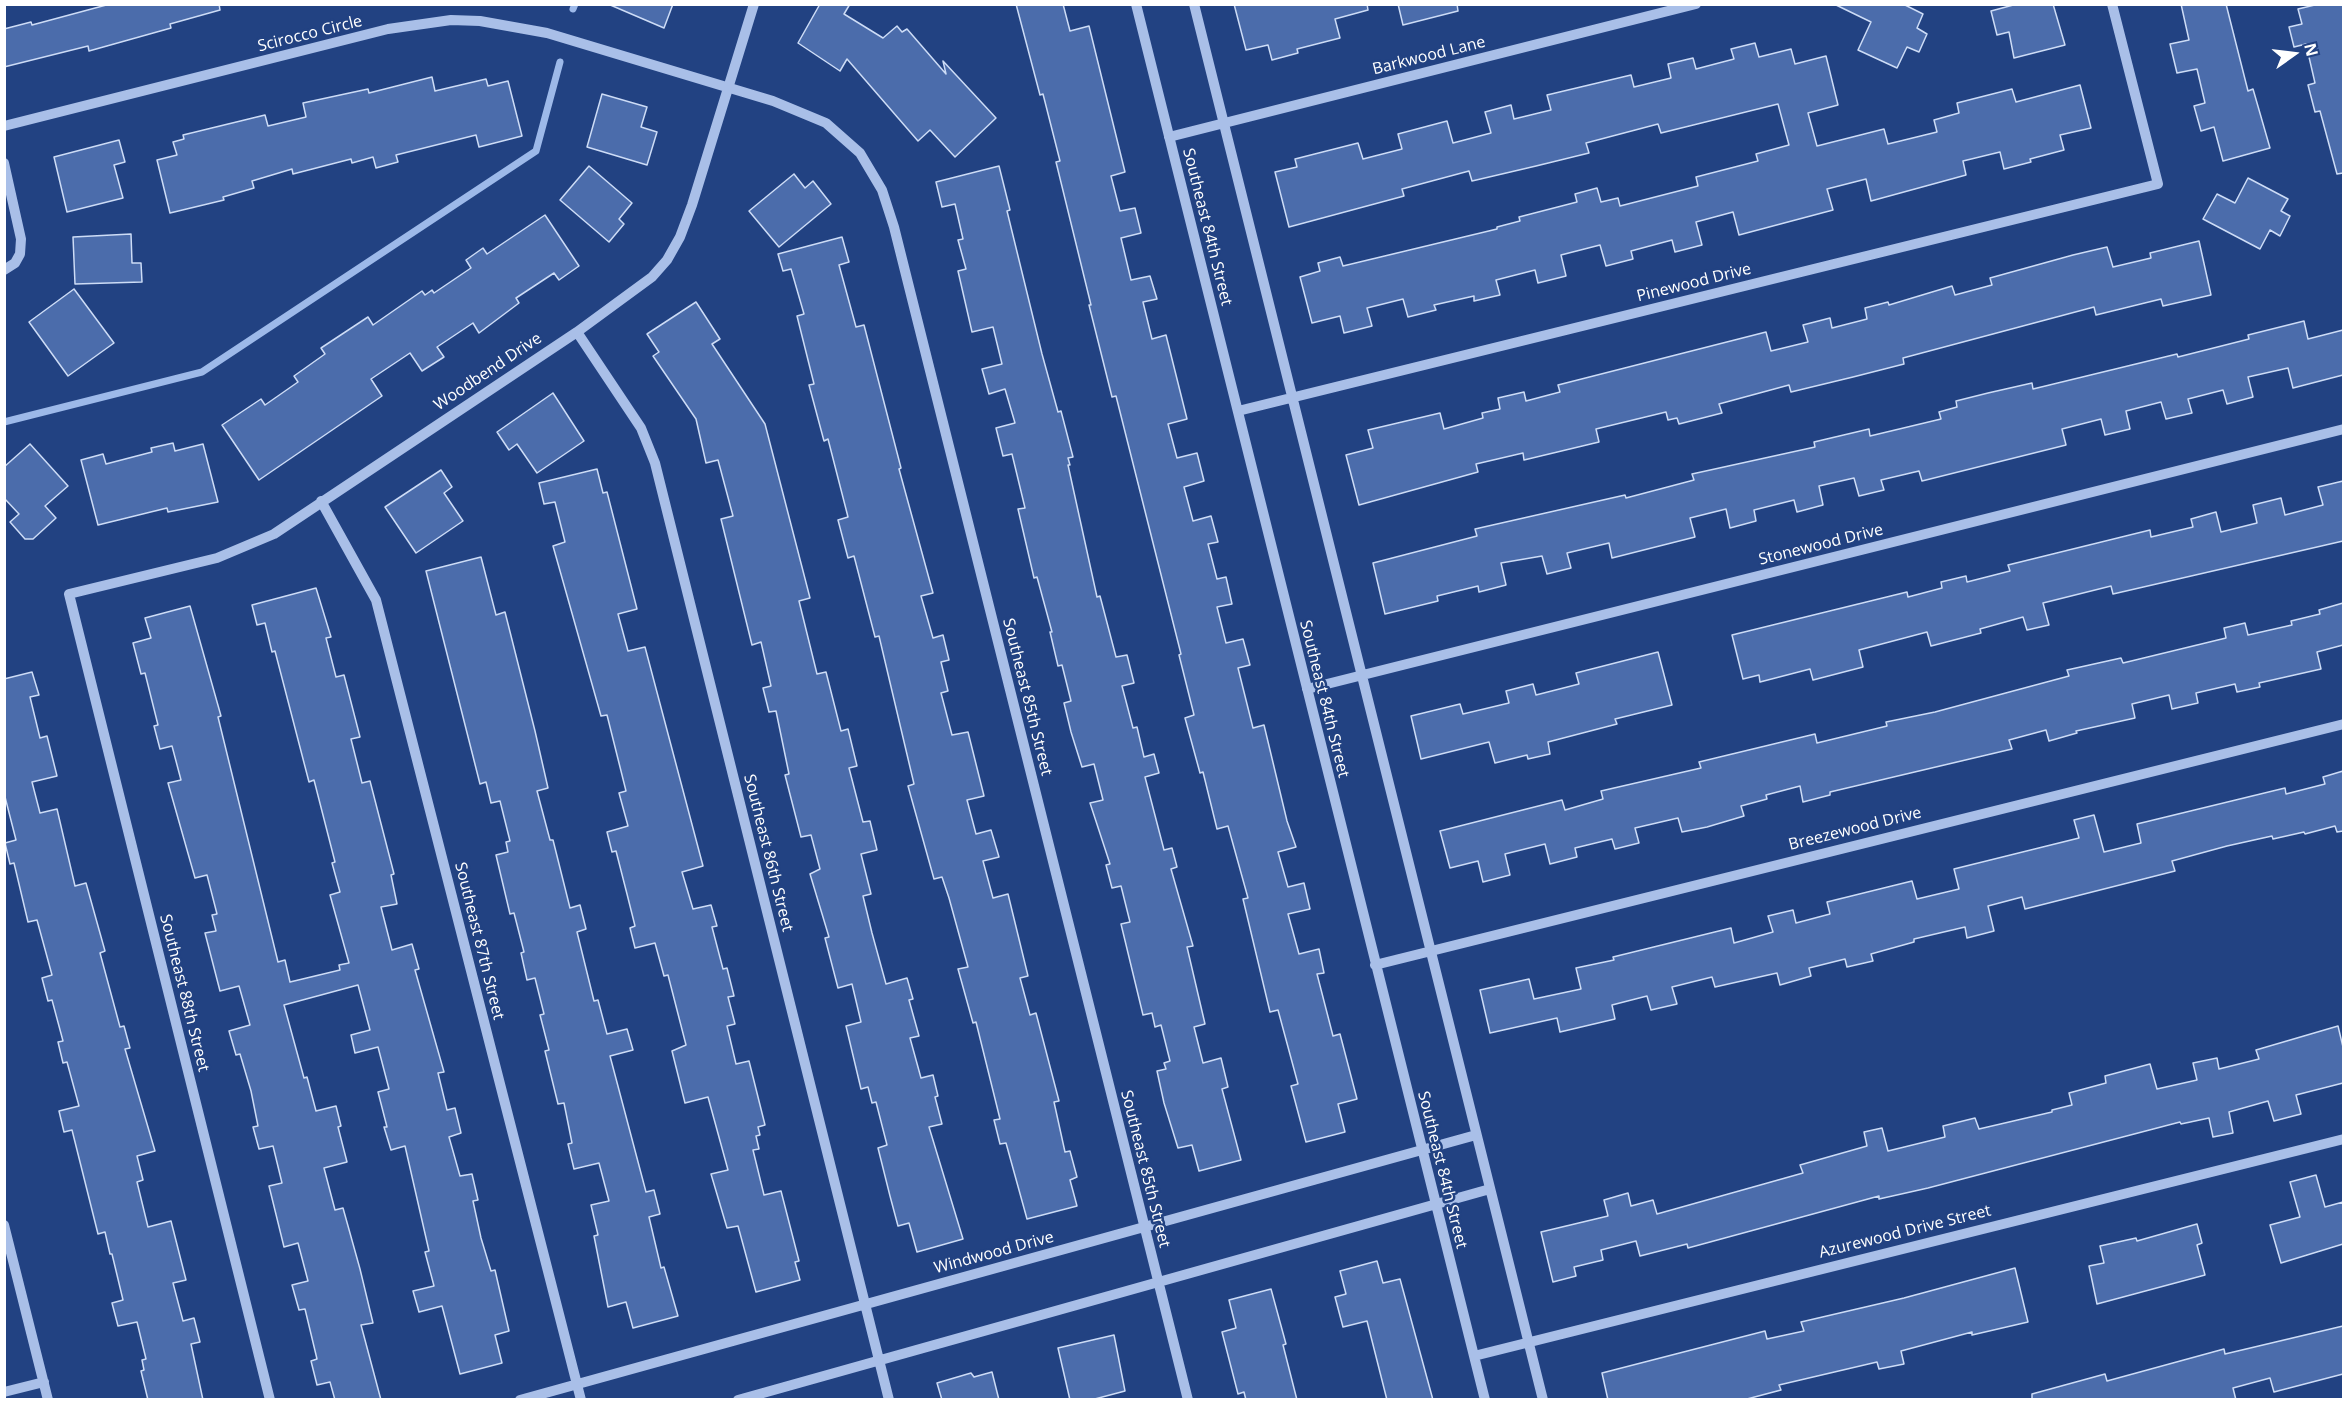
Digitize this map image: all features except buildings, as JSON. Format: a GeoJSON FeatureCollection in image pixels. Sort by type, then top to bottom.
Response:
{"type":"FeatureCollection","features":[{"type":"Feature","properties":{"kind":"street","name":"Woodbend Drive"},"geometry":{"type":"LineString","coordinates":[[69,594],[239,550],[274,534],[577,332],[636,290],[667,260],[680,237],[754,4]]}},
{"type":"Feature","properties":{"kind":"street","name":"Southeast 84th Street"},"geometry":{"type":"LineString","coordinates":[[1136,4],[1434,1205],[1485,1400]]}},
{"type":"Feature","properties":{"kind":"street"},"geometry":{"type":"LineString","coordinates":[[1194,4],[1543,1400]]}},
{"type":"Feature","properties":{"kind":"street","name":"Barkwood Lane"},"geometry":{"type":"LineString","coordinates":[[1169,137],[1696,4]]}},
{"type":"Feature","properties":{"kind":"street","name":"Pinewood Drive"},"geometry":{"type":"LineString","coordinates":[[1238,411],[2158,184],[2112,4]]}},
{"type":"Feature","properties":{"kind":"street","name":"Scirocco Circle"},"geometry":{"type":"LineString","coordinates":[[4,126],[388,29],[451,20],[480,21],[547,33],[728,88]]}},
{"type":"Feature","properties":{"kind":"street","name":"Southeast 85th Street"},"geometry":{"type":"LineString","coordinates":[[728,88],[805,112],[826,123],[860,153],[872,171],[888,206],[1188,1400]]}},
{"type":"Feature","properties":{"kind":"street"},"geometry":{"type":"LineString","coordinates":[[4,163],[21,239],[20,254],[15,263],[4,270]]}},
{"type":"Feature","properties":{"kind":"street","name":"Southeast 86th Street"},"geometry":{"type":"LineString","coordinates":[[577,332],[641,428],[655,463],[889,1400]]}},
{"type":"Feature","properties":{"kind":"street","name":"Stonewood Drive"},"geometry":{"type":"LineString","coordinates":[[1306,689],[2343,429]]}},
{"type":"Feature","properties":{"kind":"street","name":"Southeast 87th Street"},"geometry":{"type":"LineString","coordinates":[[321,501],[376,600],[581,1400]]}},
{"type":"Feature","properties":{"kind":"street","name":"Southeast 88th Street"},"geometry":{"type":"LineString","coordinates":[[69,594],[270,1400]]}},
{"type":"Feature","properties":{"kind":"street","name":"Breezewood Drive"},"geometry":{"type":"LineString","coordinates":[[1375,965],[2343,723]]}},
{"type":"Feature","properties":{"kind":"street","name":"Windwood Drive"},"geometry":{"type":"LineString","coordinates":[[520,1400],[1476,1135]]}},
{"type":"Feature","properties":{"kind":"street","name":"Azurewood Drive Street"},"geometry":{"type":"LineString","coordinates":[[1474,1356],[2343,1139]]}},
{"type":"Feature","properties":{"kind":"street"},"geometry":{"type":"LineString","coordinates":[[738,1400],[1490,1189]]}},
{"type":"Feature","properties":{"kind":"street"},"geometry":{"type":"LineString","coordinates":[[4,1225],[48,1400]]}},
{"type":"Feature","properties":{"kind":"street"},"geometry":{"type":"LineString","coordinates":[[4,1392],[44,1382]]}},
{"type":"Feature","properties":{"kind":"waterway"},"geometry":{"type":"LineString","coordinates":[[573,9],[575,4]]}},
{"type":"Feature","properties":{"kind":"waterway"},"geometry":{"type":"LineString","coordinates":[[4,422],[202,372],[536,151],[560,62]]}}]}
